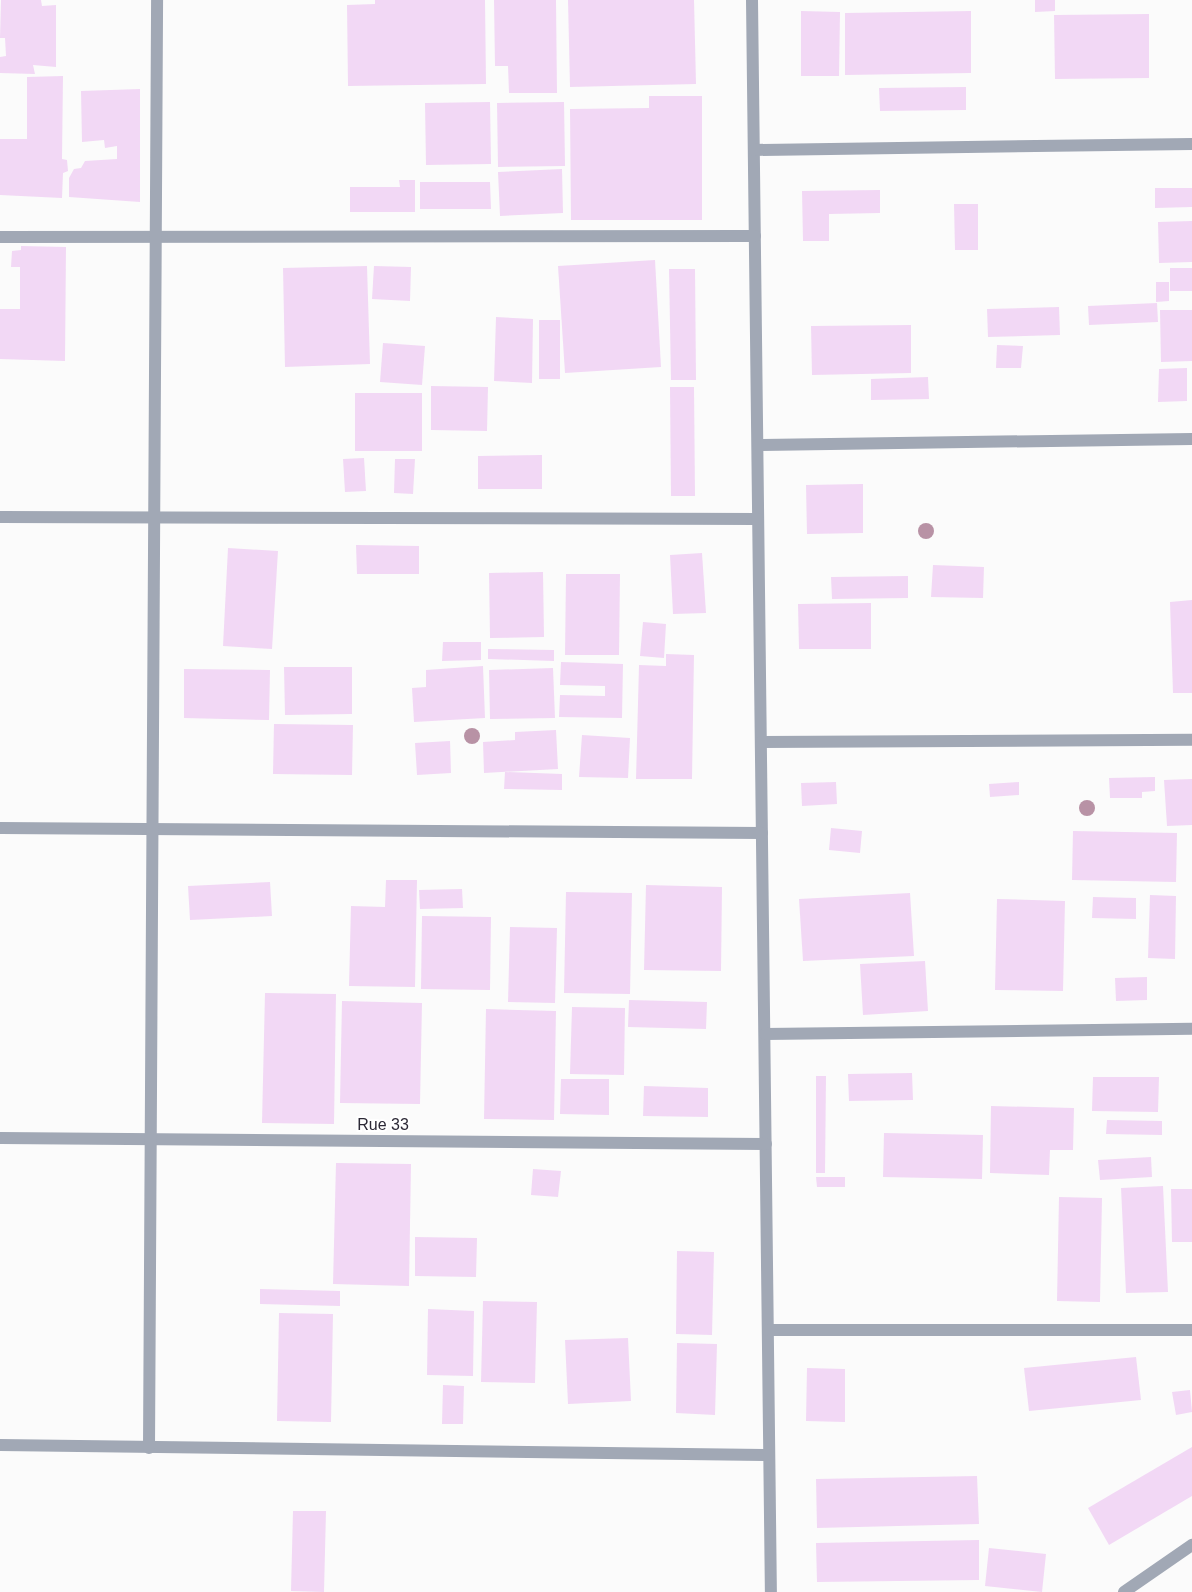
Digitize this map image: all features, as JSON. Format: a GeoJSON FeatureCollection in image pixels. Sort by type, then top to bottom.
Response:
{"type":"FeatureCollection","features":[{"type":"Feature","properties":{"kind":"street"},"geometry":{"type":"LineString","coordinates":[[149,1448],[157,0]]}},
{"type":"Feature","properties":{"kind":"street"},"geometry":{"type":"LineString","coordinates":[[752,0],[771,1592]]}},
{"type":"Feature","properties":{"kind":"street"},"geometry":{"type":"LineString","coordinates":[[754,150],[1192,144]]}},
{"type":"Feature","properties":{"kind":"street"},"geometry":{"type":"LineString","coordinates":[[0,237],[755,236]]}},
{"type":"Feature","properties":{"kind":"street"},"geometry":{"type":"LineString","coordinates":[[758,445],[1192,439]]}},
{"type":"Feature","properties":{"kind":"street"},"geometry":{"type":"LineString","coordinates":[[0,516],[154,518],[758,518]]}},
{"type":"Feature","properties":{"kind":"street"},"geometry":{"type":"LineString","coordinates":[[761,742],[1192,740]]}},
{"type":"Feature","properties":{"kind":"street"},"geometry":{"type":"LineString","coordinates":[[0,828],[762,833]]}},
{"type":"Feature","properties":{"kind":"street"},"geometry":{"type":"LineString","coordinates":[[764,1034],[1192,1029]]}},
{"type":"Feature","properties":{"kind":"street","name":"Rue 33"},"geometry":{"type":"LineString","coordinates":[[0,1138],[766,1144]]}},
{"type":"Feature","properties":{"kind":"street"},"geometry":{"type":"LineString","coordinates":[[768,1330],[1192,1330]]}},
{"type":"Feature","properties":{"kind":"street"},"geometry":{"type":"LineString","coordinates":[[0,1445],[769,1455]]}},
{"type":"Feature","properties":{"kind":"street"},"geometry":{"type":"LineString","coordinates":[[1124,1592],[1192,1545]]}},
{"type":"Feature","properties":{"kind":"building"},"geometry":{"type":"Polygon","coordinates":[[[1,0],[41,0],[42,6],[56,5],[56,67],[33,65],[35,74],[0,73],[0,57],[6,56],[5,38],[0,38],[1,0]]]}},
{"type":"Feature","properties":{"kind":"building"},"geometry":{"type":"Polygon","coordinates":[[[375,0],[485,0],[486,84],[348,86],[347,5],[375,4],[375,0]]]}},
{"type":"Feature","properties":{"kind":"building"},"geometry":{"type":"Polygon","coordinates":[[[494,0],[556,0],[557,93],[509,93],[508,66],[495,66],[494,0]]]}},
{"type":"Feature","properties":{"kind":"building"},"geometry":{"type":"Polygon","coordinates":[[[568,0],[694,0],[696,84],[570,87],[568,0]]]}},
{"type":"Feature","properties":{"kind":"building"},"geometry":{"type":"Polygon","coordinates":[[[1035,0],[1055,0],[1055,11],[1035,12],[1035,0]]]}},
{"type":"Feature","properties":{"kind":"building"},"geometry":{"type":"Polygon","coordinates":[[[801,11],[840,12],[839,76],[801,76],[801,11]]]}},
{"type":"Feature","properties":{"kind":"building"},"geometry":{"type":"Polygon","coordinates":[[[971,11],[971,73],[845,75],[845,13],[971,11]]]}},
{"type":"Feature","properties":{"kind":"building"},"geometry":{"type":"Polygon","coordinates":[[[1149,14],[1149,78],[1055,79],[1054,15],[1149,14]]]}},
{"type":"Feature","properties":{"kind":"building"},"geometry":{"type":"Polygon","coordinates":[[[63,76],[62,159],[67,160],[68,171],[63,173],[62,198],[0,195],[0,139],[27,139],[27,77],[63,76]]]}},
{"type":"Feature","properties":{"kind":"building"},"geometry":{"type":"Polygon","coordinates":[[[966,87],[966,110],[880,111],[879,88],[966,87]]]}},
{"type":"Feature","properties":{"kind":"building"},"geometry":{"type":"Polygon","coordinates":[[[140,89],[140,202],[69,197],[69,178],[74,169],[81,168],[85,161],[117,159],[117,146],[105,148],[104,140],[82,142],[81,91],[140,89]]]}},
{"type":"Feature","properties":{"kind":"building"},"geometry":{"type":"Polygon","coordinates":[[[649,96],[702,96],[702,220],[571,220],[570,109],[649,108],[649,96]]]}},
{"type":"Feature","properties":{"kind":"building"},"geometry":{"type":"Polygon","coordinates":[[[490,102],[491,164],[426,165],[425,103],[490,102]]]}},
{"type":"Feature","properties":{"kind":"building"},"geometry":{"type":"Polygon","coordinates":[[[564,102],[565,166],[498,167],[497,103],[564,102]]]}},
{"type":"Feature","properties":{"kind":"building"},"geometry":{"type":"Polygon","coordinates":[[[562,169],[563,213],[500,216],[498,172],[562,169]]]}},
{"type":"Feature","properties":{"kind":"building"},"geometry":{"type":"Polygon","coordinates":[[[399,180],[415,180],[415,212],[350,212],[350,187],[400,187],[399,180]]]}},
{"type":"Feature","properties":{"kind":"building"},"geometry":{"type":"Polygon","coordinates":[[[420,182],[490,182],[491,209],[420,209],[420,182]]]}},
{"type":"Feature","properties":{"kind":"building"},"geometry":{"type":"Polygon","coordinates":[[[1155,188],[1192,188],[1192,207],[1155,208],[1155,188]]]}},
{"type":"Feature","properties":{"kind":"building"},"geometry":{"type":"Polygon","coordinates":[[[880,190],[880,213],[829,214],[829,241],[803,241],[802,191],[880,190]]]}},
{"type":"Feature","properties":{"kind":"building"},"geometry":{"type":"Polygon","coordinates":[[[954,204],[978,204],[978,250],[955,250],[954,204]]]}},
{"type":"Feature","properties":{"kind":"building"},"geometry":{"type":"Polygon","coordinates":[[[1192,221],[1192,262],[1159,263],[1158,222],[1192,221]]]}},
{"type":"Feature","properties":{"kind":"building"},"geometry":{"type":"Polygon","coordinates":[[[21,246],[66,247],[65,361],[0,359],[0,309],[20,309],[20,267],[11,267],[12,251],[21,250],[21,246]]]}},
{"type":"Feature","properties":{"kind":"building"},"geometry":{"type":"Polygon","coordinates":[[[655,260],[661,367],[565,373],[558,266],[655,260]]]}},
{"type":"Feature","properties":{"kind":"building"},"geometry":{"type":"Polygon","coordinates":[[[367,266],[370,364],[285,367],[283,268],[367,266]]]}},
{"type":"Feature","properties":{"kind":"building"},"geometry":{"type":"Polygon","coordinates":[[[374,266],[411,267],[410,301],[372,299],[374,266]]]}},
{"type":"Feature","properties":{"kind":"building"},"geometry":{"type":"Polygon","coordinates":[[[1170,268],[1192,268],[1192,291],[1170,291],[1170,268]]]}},
{"type":"Feature","properties":{"kind":"building"},"geometry":{"type":"Polygon","coordinates":[[[669,269],[695,269],[696,380],[671,380],[669,269]]]}},
{"type":"Feature","properties":{"kind":"building"},"geometry":{"type":"Polygon","coordinates":[[[1156,282],[1169,282],[1169,301],[1156,302],[1156,282]]]}},
{"type":"Feature","properties":{"kind":"building"},"geometry":{"type":"Polygon","coordinates":[[[1157,303],[1158,322],[1089,325],[1088,306],[1157,303]]]}},
{"type":"Feature","properties":{"kind":"building"},"geometry":{"type":"Polygon","coordinates":[[[1059,307],[1060,335],[988,337],[987,309],[1059,307]]]}},
{"type":"Feature","properties":{"kind":"building"},"geometry":{"type":"Polygon","coordinates":[[[1160,310],[1192,310],[1192,361],[1161,362],[1160,310]]]}},
{"type":"Feature","properties":{"kind":"building"},"geometry":{"type":"Polygon","coordinates":[[[496,317],[533,319],[532,383],[494,381],[496,317]]]}},
{"type":"Feature","properties":{"kind":"building"},"geometry":{"type":"Polygon","coordinates":[[[539,320],[560,320],[560,379],[539,379],[539,320]]]}},
{"type":"Feature","properties":{"kind":"building"},"geometry":{"type":"Polygon","coordinates":[[[911,325],[911,373],[812,375],[811,326],[911,325]]]}},
{"type":"Feature","properties":{"kind":"building"},"geometry":{"type":"Polygon","coordinates":[[[383,343],[425,346],[422,385],[380,382],[383,343]]]}},
{"type":"Feature","properties":{"kind":"building"},"geometry":{"type":"Polygon","coordinates":[[[997,345],[1023,346],[1021,368],[996,368],[997,345]]]}},
{"type":"Feature","properties":{"kind":"building"},"geometry":{"type":"Polygon","coordinates":[[[1187,368],[1187,401],[1158,402],[1159,369],[1187,368]]]}},
{"type":"Feature","properties":{"kind":"building"},"geometry":{"type":"Polygon","coordinates":[[[928,377],[929,399],[871,400],[871,379],[928,377]]]}},
{"type":"Feature","properties":{"kind":"building"},"geometry":{"type":"Polygon","coordinates":[[[431,386],[488,387],[487,431],[431,430],[431,386]]]}},
{"type":"Feature","properties":{"kind":"building"},"geometry":{"type":"Polygon","coordinates":[[[670,387],[694,387],[695,496],[671,496],[670,387]]]}},
{"type":"Feature","properties":{"kind":"building"},"geometry":{"type":"Polygon","coordinates":[[[355,393],[422,393],[422,451],[355,451],[355,393]]]}},
{"type":"Feature","properties":{"kind":"building"},"geometry":{"type":"Polygon","coordinates":[[[542,455],[542,489],[478,489],[478,456],[542,455]]]}},
{"type":"Feature","properties":{"kind":"building"},"geometry":{"type":"Polygon","coordinates":[[[364,458],[366,491],[345,492],[343,459],[364,458]]]}},
{"type":"Feature","properties":{"kind":"building"},"geometry":{"type":"Polygon","coordinates":[[[395,459],[415,459],[413,494],[394,493],[395,459]]]}},
{"type":"Feature","properties":{"kind":"building"},"geometry":{"type":"Polygon","coordinates":[[[863,484],[863,533],[807,534],[806,485],[863,484]]]}},
{"type":"Feature","properties":{"kind":"building"},"geometry":{"type":"Polygon","coordinates":[[[356,545],[419,546],[419,574],[357,574],[356,545]]]}},
{"type":"Feature","properties":{"kind":"building"},"geometry":{"type":"Polygon","coordinates":[[[228,548],[278,551],[272,649],[223,646],[228,548]]]}},
{"type":"Feature","properties":{"kind":"building"},"geometry":{"type":"Polygon","coordinates":[[[702,553],[706,613],[673,614],[670,555],[702,553]]]}},
{"type":"Feature","properties":{"kind":"building"},"geometry":{"type":"Polygon","coordinates":[[[933,565],[984,567],[983,598],[931,597],[933,565]]]}},
{"type":"Feature","properties":{"kind":"building"},"geometry":{"type":"Polygon","coordinates":[[[543,572],[544,637],[490,638],[489,573],[543,572]]]}},
{"type":"Feature","properties":{"kind":"building"},"geometry":{"type":"Polygon","coordinates":[[[566,574],[620,574],[619,655],[565,655],[566,574]]]}},
{"type":"Feature","properties":{"kind":"building"},"geometry":{"type":"Polygon","coordinates":[[[908,576],[908,598],[832,599],[831,577],[908,576]]]}},
{"type":"Feature","properties":{"kind":"building"},"geometry":{"type":"Polygon","coordinates":[[[1192,600],[1192,693],[1173,693],[1170,602],[1192,600]]]}},
{"type":"Feature","properties":{"kind":"building"},"geometry":{"type":"Polygon","coordinates":[[[871,603],[871,649],[799,649],[798,604],[871,603]]]}},
{"type":"Feature","properties":{"kind":"building"},"geometry":{"type":"Polygon","coordinates":[[[643,622],[666,624],[664,658],[640,656],[643,622]]]}},
{"type":"Feature","properties":{"kind":"building"},"geometry":{"type":"Polygon","coordinates":[[[443,642],[481,642],[481,660],[442,661],[443,642]]]}},
{"type":"Feature","properties":{"kind":"building"},"geometry":{"type":"Polygon","coordinates":[[[488,649],[554,650],[554,661],[488,659],[488,649]]]}},
{"type":"Feature","properties":{"kind":"building"},"geometry":{"type":"Polygon","coordinates":[[[666,654],[694,655],[692,779],[636,779],[639,665],[666,666],[666,654]]]}},
{"type":"Feature","properties":{"kind":"building"},"geometry":{"type":"Polygon","coordinates":[[[561,662],[623,664],[622,718],[559,717],[560,695],[605,696],[605,686],[560,685],[561,662]]]}},
{"type":"Feature","properties":{"kind":"building"},"geometry":{"type":"Polygon","coordinates":[[[483,666],[485,718],[414,722],[412,688],[426,687],[426,670],[483,666]]]}},
{"type":"Feature","properties":{"kind":"building"},"geometry":{"type":"Polygon","coordinates":[[[284,667],[352,667],[352,714],[285,715],[284,667]]]}},
{"type":"Feature","properties":{"kind":"building"},"geometry":{"type":"Polygon","coordinates":[[[553,668],[555,718],[490,719],[489,670],[553,668]]]}},
{"type":"Feature","properties":{"kind":"building"},"geometry":{"type":"Polygon","coordinates":[[[184,669],[270,670],[269,720],[184,718],[184,669]]]}},
{"type":"Feature","properties":{"kind":"building"},"geometry":{"type":"Polygon","coordinates":[[[274,724],[353,725],[352,775],[273,774],[274,724]]]}},
{"type":"Feature","properties":{"kind":"building"},"geometry":{"type":"Polygon","coordinates":[[[556,730],[558,769],[484,773],[483,742],[515,740],[515,732],[556,730]]]}},
{"type":"Feature","properties":{"kind":"building"},"geometry":{"type":"Polygon","coordinates":[[[582,735],[630,738],[628,778],[579,777],[582,735]]]}},
{"type":"Feature","properties":{"kind":"building"},"geometry":{"type":"Polygon","coordinates":[[[450,741],[451,773],[417,775],[415,743],[450,741]]]}},
{"type":"Feature","properties":{"kind":"building"},"geometry":{"type":"Polygon","coordinates":[[[505,772],[562,774],[562,790],[504,789],[505,772]]]}},
{"type":"Feature","properties":{"kind":"building"},"geometry":{"type":"Polygon","coordinates":[[[1155,777],[1155,791],[1142,792],[1142,798],[1110,798],[1109,778],[1155,777]]]}},
{"type":"Feature","properties":{"kind":"building"},"geometry":{"type":"Polygon","coordinates":[[[1192,779],[1192,825],[1167,826],[1164,780],[1192,779]]]}},
{"type":"Feature","properties":{"kind":"building"},"geometry":{"type":"Polygon","coordinates":[[[836,782],[837,804],[802,806],[801,783],[836,782]]]}},
{"type":"Feature","properties":{"kind":"building"},"geometry":{"type":"Polygon","coordinates":[[[1019,782],[1019,795],[990,797],[989,784],[1019,782]]]}},
{"type":"Feature","properties":{"kind":"building"},"geometry":{"type":"Polygon","coordinates":[[[831,828],[862,831],[860,853],[829,850],[831,828]]]}},
{"type":"Feature","properties":{"kind":"building"},"geometry":{"type":"Polygon","coordinates":[[[1073,831],[1177,833],[1176,882],[1072,880],[1073,831]]]}},
{"type":"Feature","properties":{"kind":"building"},"geometry":{"type":"Polygon","coordinates":[[[386,880],[417,880],[415,987],[349,986],[351,906],[385,907],[386,880]]]}},
{"type":"Feature","properties":{"kind":"building"},"geometry":{"type":"Polygon","coordinates":[[[270,882],[272,916],[190,920],[188,886],[270,882]]]}},
{"type":"Feature","properties":{"kind":"building"},"geometry":{"type":"Polygon","coordinates":[[[646,885],[722,887],[721,971],[644,970],[646,885]]]}},
{"type":"Feature","properties":{"kind":"building"},"geometry":{"type":"Polygon","coordinates":[[[462,889],[463,908],[420,909],[419,890],[462,889]]]}},
{"type":"Feature","properties":{"kind":"building"},"geometry":{"type":"Polygon","coordinates":[[[566,892],[632,893],[630,994],[564,993],[566,892]]]}},
{"type":"Feature","properties":{"kind":"building"},"geometry":{"type":"Polygon","coordinates":[[[910,893],[914,956],[803,961],[799,899],[910,893]]]}},
{"type":"Feature","properties":{"kind":"building"},"geometry":{"type":"Polygon","coordinates":[[[1150,895],[1176,896],[1175,959],[1148,958],[1150,895]]]}},
{"type":"Feature","properties":{"kind":"building"},"geometry":{"type":"Polygon","coordinates":[[[1093,897],[1136,898],[1136,919],[1092,918],[1093,897]]]}},
{"type":"Feature","properties":{"kind":"building"},"geometry":{"type":"Polygon","coordinates":[[[997,899],[1065,901],[1063,991],[995,990],[997,899]]]}},
{"type":"Feature","properties":{"kind":"building"},"geometry":{"type":"Polygon","coordinates":[[[422,916],[491,917],[490,990],[421,989],[422,916]]]}},
{"type":"Feature","properties":{"kind":"building"},"geometry":{"type":"Polygon","coordinates":[[[510,927],[557,928],[555,1003],[508,1002],[510,927]]]}},
{"type":"Feature","properties":{"kind":"building"},"geometry":{"type":"Polygon","coordinates":[[[925,961],[928,1011],[863,1015],[860,964],[925,961]]]}},
{"type":"Feature","properties":{"kind":"building"},"geometry":{"type":"Polygon","coordinates":[[[1147,977],[1147,1000],[1116,1001],[1115,978],[1147,977]]]}},
{"type":"Feature","properties":{"kind":"building"},"geometry":{"type":"Polygon","coordinates":[[[265,993],[336,994],[334,1124],[262,1123],[265,993]]]}},
{"type":"Feature","properties":{"kind":"building"},"geometry":{"type":"Polygon","coordinates":[[[629,1000],[707,1002],[706,1029],[628,1027],[629,1000]]]}},
{"type":"Feature","properties":{"kind":"building"},"geometry":{"type":"Polygon","coordinates":[[[342,1001],[422,1003],[420,1104],[340,1103],[342,1001]]]}},
{"type":"Feature","properties":{"kind":"building"},"geometry":{"type":"Polygon","coordinates":[[[572,1007],[625,1008],[624,1075],[570,1074],[572,1007]]]}},
{"type":"Feature","properties":{"kind":"building"},"geometry":{"type":"Polygon","coordinates":[[[486,1009],[556,1011],[554,1120],[484,1119],[486,1009]]]}},
{"type":"Feature","properties":{"kind":"building"},"geometry":{"type":"Polygon","coordinates":[[[912,1073],[913,1100],[849,1101],[848,1074],[912,1073]]]}},
{"type":"Feature","properties":{"kind":"building"},"geometry":{"type":"Polygon","coordinates":[[[816,1076],[826,1076],[825,1173],[816,1173],[816,1076]]]}},
{"type":"Feature","properties":{"kind":"building"},"geometry":{"type":"Polygon","coordinates":[[[1093,1077],[1159,1077],[1158,1112],[1092,1111],[1093,1077]]]}},
{"type":"Feature","properties":{"kind":"building"},"geometry":{"type":"Polygon","coordinates":[[[561,1079],[609,1079],[609,1115],[560,1114],[561,1079]]]}},
{"type":"Feature","properties":{"kind":"building"},"geometry":{"type":"Polygon","coordinates":[[[644,1086],[708,1088],[708,1117],[643,1116],[644,1086]]]}},
{"type":"Feature","properties":{"kind":"building"},"geometry":{"type":"Polygon","coordinates":[[[991,1106],[1074,1108],[1073,1150],[1050,1150],[1049,1175],[990,1173],[991,1106]]]}},
{"type":"Feature","properties":{"kind":"building"},"geometry":{"type":"Polygon","coordinates":[[[1107,1120],[1162,1121],[1162,1135],[1106,1134],[1107,1120]]]}},
{"type":"Feature","properties":{"kind":"building"},"geometry":{"type":"Polygon","coordinates":[[[884,1133],[983,1135],[982,1179],[883,1177],[884,1133]]]}},
{"type":"Feature","properties":{"kind":"building"},"geometry":{"type":"Polygon","coordinates":[[[1151,1157],[1152,1177],[1100,1180],[1098,1160],[1151,1157]]]}},
{"type":"Feature","properties":{"kind":"building"},"geometry":{"type":"Polygon","coordinates":[[[336,1163],[411,1164],[409,1286],[333,1284],[336,1163]]]}},
{"type":"Feature","properties":{"kind":"building"},"geometry":{"type":"Polygon","coordinates":[[[533,1169],[561,1171],[558,1197],[531,1195],[533,1169]]]}},
{"type":"Feature","properties":{"kind":"building"},"geometry":{"type":"Polygon","coordinates":[[[816,1177],[845,1177],[845,1187],[817,1187],[816,1177]]]}},
{"type":"Feature","properties":{"kind":"building"},"geometry":{"type":"Polygon","coordinates":[[[1163,1186],[1168,1292],[1126,1293],[1121,1188],[1163,1186]]]}},
{"type":"Feature","properties":{"kind":"building"},"geometry":{"type":"Polygon","coordinates":[[[1171,1189],[1192,1189],[1192,1242],[1172,1242],[1171,1189]]]}},
{"type":"Feature","properties":{"kind":"building"},"geometry":{"type":"Polygon","coordinates":[[[1059,1197],[1102,1198],[1100,1302],[1057,1301],[1059,1197]]]}},
{"type":"Feature","properties":{"kind":"building"},"geometry":{"type":"Polygon","coordinates":[[[415,1237],[477,1238],[476,1277],[415,1276],[415,1237]]]}},
{"type":"Feature","properties":{"kind":"building"},"geometry":{"type":"Polygon","coordinates":[[[677,1251],[714,1252],[712,1335],[676,1334],[677,1251]]]}},
{"type":"Feature","properties":{"kind":"building"},"geometry":{"type":"Polygon","coordinates":[[[260,1289],[340,1291],[340,1306],[260,1304],[260,1289]]]}},
{"type":"Feature","properties":{"kind":"building"},"geometry":{"type":"Polygon","coordinates":[[[483,1301],[537,1302],[535,1383],[481,1382],[483,1301]]]}},
{"type":"Feature","properties":{"kind":"building"},"geometry":{"type":"Polygon","coordinates":[[[428,1309],[474,1311],[473,1376],[427,1375],[428,1309]]]}},
{"type":"Feature","properties":{"kind":"building"},"geometry":{"type":"Polygon","coordinates":[[[279,1313],[333,1314],[331,1422],[277,1421],[279,1313]]]}},
{"type":"Feature","properties":{"kind":"building"},"geometry":{"type":"Polygon","coordinates":[[[628,1338],[631,1401],[568,1404],[565,1340],[628,1338]]]}},
{"type":"Feature","properties":{"kind":"building"},"geometry":{"type":"Polygon","coordinates":[[[677,1343],[717,1344],[715,1415],[676,1413],[677,1343]]]}},
{"type":"Feature","properties":{"kind":"building"},"geometry":{"type":"Polygon","coordinates":[[[1136,1357],[1141,1400],[1029,1411],[1024,1368],[1136,1357]]]}},
{"type":"Feature","properties":{"kind":"building"},"geometry":{"type":"Polygon","coordinates":[[[807,1368],[845,1369],[845,1422],[806,1421],[807,1368]]]}},
{"type":"Feature","properties":{"kind":"building"},"geometry":{"type":"Polygon","coordinates":[[[443,1385],[464,1386],[463,1424],[442,1424],[443,1385]]]}},
{"type":"Feature","properties":{"kind":"building"},"geometry":{"type":"Polygon","coordinates":[[[1190,1390],[1192,1412],[1176,1415],[1172,1392],[1190,1390]]]}},
{"type":"Feature","properties":{"kind":"building"},"geometry":{"type":"Polygon","coordinates":[[[1192,1447],[1192,1496],[1109,1545],[1088,1508],[1192,1447]]]}},
{"type":"Feature","properties":{"kind":"building"},"geometry":{"type":"Polygon","coordinates":[[[977,1476],[979,1524],[817,1528],[816,1479],[977,1476]]]}},
{"type":"Feature","properties":{"kind":"building"},"geometry":{"type":"Polygon","coordinates":[[[293,1511],[326,1511],[324,1592],[291,1591],[293,1511]]]}},
{"type":"Feature","properties":{"kind":"building"},"geometry":{"type":"Polygon","coordinates":[[[979,1540],[979,1580],[817,1582],[816,1543],[979,1540]]]}},
{"type":"Feature","properties":{"kind":"building"},"geometry":{"type":"Polygon","coordinates":[[[989,1548],[1046,1554],[1042,1592],[985,1586],[989,1548]]]}}]}
